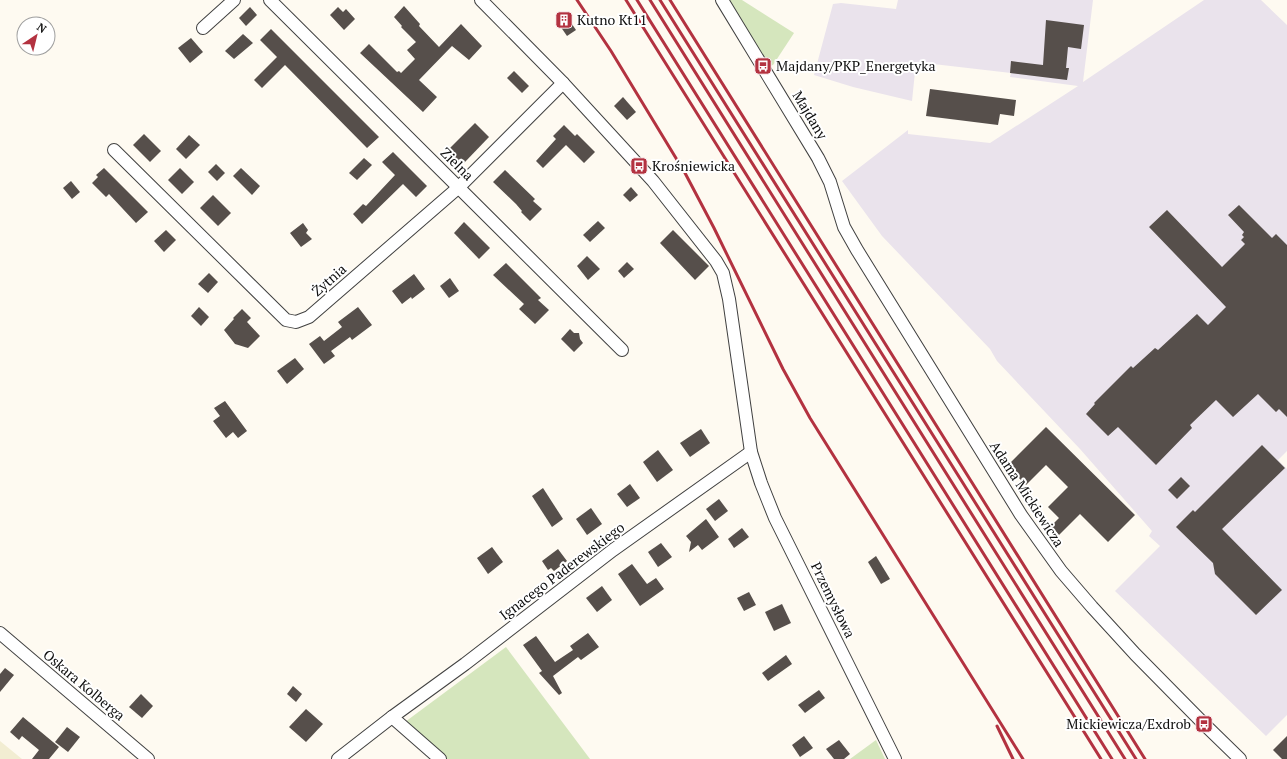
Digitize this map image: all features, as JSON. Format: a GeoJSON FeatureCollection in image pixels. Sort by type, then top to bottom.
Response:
{"type":"FeatureCollection","features":[{"type":"Feature","properties":{"kind":"street"},"geometry":{"type":"LineString","coordinates":[[203,28],[234,0]]}},
{"type":"Feature","properties":{"kind":"street","name":"Zielna"},"geometry":{"type":"LineString","coordinates":[[270,0],[622,350]]}},
{"type":"Feature","properties":{"kind":"street"},"geometry":{"type":"LineString","coordinates":[[481,0],[562,83],[653,181],[716,261],[722,273],[729,299],[751,452]]}},
{"type":"Feature","properties":{"kind":"street","name":"Majdany"},"geometry":{"type":"LineString","coordinates":[[722,0],[818,158],[830,182],[838,209]]}},
{"type":"Feature","properties":{"kind":"street","name":"Żytnia"},"geometry":{"type":"LineString","coordinates":[[114,150],[286,320],[296,322],[309,318],[459,187],[562,83]]}},
{"type":"Feature","properties":{"kind":"street","name":"Adama Mickiewicza"},"geometry":{"type":"LineString","coordinates":[[838,209],[844,227],[857,250],[952,405],[1021,515],[1061,571],[1135,654],[1240,759]]}},
{"type":"Feature","properties":{"kind":"street","name":"Ignacego Paderewskiego"},"geometry":{"type":"LineString","coordinates":[[338,759],[392,717],[465,664],[613,550],[751,452]]}},
{"type":"Feature","properties":{"kind":"street","name":"Przemysłowa"},"geometry":{"type":"LineString","coordinates":[[751,452],[775,518],[895,759]]}},
{"type":"Feature","properties":{"kind":"street","name":"Oskara Kolberga"},"geometry":{"type":"LineString","coordinates":[[0,633],[148,759]]}},
{"type":"Feature","properties":{"kind":"street"},"geometry":{"type":"LineString","coordinates":[[392,717],[440,759]]}},
{"type":"Feature","properties":{"kind":"shaded area"},"geometry":{"type":"Polygon","coordinates":[[[898,0],[1093,0],[1083,82],[1204,0],[1261,0],[1287,25],[1287,451],[1278,460],[1287,469],[1287,715],[1266,736],[1115,591],[1160,546],[1149,536],[1152,531],[1080,449],[997,361],[990,349],[882,236],[842,181],[908,130],[908,134],[990,143],[1078,86],[1010,77],[1011,73],[916,62],[912,101],[853,87],[814,75],[833,4],[841,3],[896,9],[898,0]]]}},
{"type":"Feature","properties":{"kind":"shaded area"},"geometry":{"type":"Polygon","coordinates":[[[0,741],[22,759],[0,759],[0,741]]]}},
{"type":"Feature","properties":{"kind":"green space"},"geometry":{"type":"Polygon","coordinates":[[[728,0],[742,0],[794,33],[773,65],[770,66],[728,0]]]}},
{"type":"Feature","properties":{"kind":"green space"},"geometry":{"type":"Polygon","coordinates":[[[506,647],[590,759],[447,759],[405,722],[506,647]]]}},
{"type":"Feature","properties":{"kind":"green space"},"geometry":{"type":"Polygon","coordinates":[[[876,740],[885,759],[850,759],[876,740]]]}},
{"type":"Feature","properties":{"kind":"building"},"geometry":{"type":"Polygon","coordinates":[[[404,6],[420,24],[419,26],[439,47],[461,24],[482,46],[469,60],[452,46],[419,80],[437,97],[423,112],[360,53],[369,44],[397,72],[399,71],[401,73],[415,59],[407,50],[416,42],[401,27],[402,26],[394,17],[404,6]]]}},
{"type":"Feature","properties":{"kind":"building"},"geometry":{"type":"Polygon","coordinates":[[[250,7],[257,15],[246,26],[239,18],[250,7]]]}},
{"type":"Feature","properties":{"kind":"building"},"geometry":{"type":"Polygon","coordinates":[[[338,7],[343,12],[346,9],[355,19],[344,30],[330,15],[338,7]]]}},
{"type":"Feature","properties":{"kind":"building"},"geometry":{"type":"Polygon","coordinates":[[[567,17],[576,30],[567,36],[558,23],[567,17]]]}},
{"type":"Feature","properties":{"kind":"building"},"geometry":{"type":"Polygon","coordinates":[[[1046,20],[1084,25],[1081,49],[1068,47],[1066,68],[1069,68],[1067,80],[1010,73],[1011,61],[1043,65],[1046,20]]]}},
{"type":"Feature","properties":{"kind":"building"},"geometry":{"type":"Polygon","coordinates":[[[271,29],[379,137],[367,148],[285,65],[262,88],[254,80],[277,57],[260,40],[271,29]]]}},
{"type":"Feature","properties":{"kind":"building"},"geometry":{"type":"Polygon","coordinates":[[[243,34],[253,43],[234,59],[225,51],[243,34]]]}},
{"type":"Feature","properties":{"kind":"building"},"geometry":{"type":"Polygon","coordinates":[[[191,38],[203,52],[190,63],[178,48],[191,38]]]}},
{"type":"Feature","properties":{"kind":"building"},"geometry":{"type":"Polygon","coordinates":[[[514,71],[529,86],[522,93],[507,78],[514,71]]]}},
{"type":"Feature","properties":{"kind":"building"},"geometry":{"type":"Polygon","coordinates":[[[930,89],[1016,100],[1014,116],[1000,114],[998,125],[926,116],[930,89]]]}},
{"type":"Feature","properties":{"kind":"building"},"geometry":{"type":"Polygon","coordinates":[[[623,97],[636,112],[627,120],[614,106],[623,97]]]}},
{"type":"Feature","properties":{"kind":"building"},"geometry":{"type":"Polygon","coordinates":[[[475,123],[489,137],[464,163],[459,163],[447,151],[475,123]]]}},
{"type":"Feature","properties":{"kind":"building"},"geometry":{"type":"Polygon","coordinates":[[[564,125],[575,136],[577,134],[595,152],[584,163],[566,145],[543,168],[536,161],[556,139],[553,136],[564,125]]]}},
{"type":"Feature","properties":{"kind":"building"},"geometry":{"type":"Polygon","coordinates":[[[144,134],[161,151],[150,162],[133,145],[144,134]]]}},
{"type":"Feature","properties":{"kind":"building"},"geometry":{"type":"Polygon","coordinates":[[[189,135],[200,145],[186,159],[176,149],[189,135]]]}},
{"type":"Feature","properties":{"kind":"building"},"geometry":{"type":"Polygon","coordinates":[[[393,152],[427,186],[416,197],[403,184],[362,224],[353,214],[363,204],[366,206],[395,175],[382,162],[393,152]]]}},
{"type":"Feature","properties":{"kind":"building"},"geometry":{"type":"Polygon","coordinates":[[[364,158],[372,165],[357,180],[349,173],[364,158]]]}},
{"type":"Feature","properties":{"kind":"building"},"geometry":{"type":"Polygon","coordinates":[[[216,164],[225,173],[217,181],[208,172],[216,164]]]}},
{"type":"Feature","properties":{"kind":"building"},"geometry":{"type":"Polygon","coordinates":[[[104,168],[148,212],[136,223],[109,194],[106,197],[92,183],[98,177],[96,175],[104,168]]]}},
{"type":"Feature","properties":{"kind":"building"},"geometry":{"type":"Polygon","coordinates":[[[180,168],[194,182],[182,194],[168,180],[180,168]]]}},
{"type":"Feature","properties":{"kind":"building"},"geometry":{"type":"Polygon","coordinates":[[[241,168],[260,186],[252,195],[233,176],[241,168]]]}},
{"type":"Feature","properties":{"kind":"building"},"geometry":{"type":"Polygon","coordinates":[[[505,170],[535,199],[533,201],[542,209],[530,221],[521,212],[522,211],[516,204],[493,182],[505,170]]]}},
{"type":"Feature","properties":{"kind":"building"},"geometry":{"type":"Polygon","coordinates":[[[71,181],[80,192],[72,199],[63,188],[71,181]]]}},
{"type":"Feature","properties":{"kind":"building"},"geometry":{"type":"Polygon","coordinates":[[[631,187],[638,195],[630,202],[623,195],[631,187]]]}},
{"type":"Feature","properties":{"kind":"building"},"geometry":{"type":"Polygon","coordinates":[[[213,195],[231,213],[218,226],[200,208],[213,195]]]}},
{"type":"Feature","properties":{"kind":"building"},"geometry":{"type":"Polygon","coordinates":[[[1239,205],[1272,238],[1276,234],[1287,245],[1287,417],[1279,409],[1276,412],[1258,394],[1233,417],[1216,400],[1190,425],[1192,428],[1156,465],[1118,427],[1108,436],[1086,414],[1095,404],[1094,403],[1131,366],[1133,368],[1155,348],[1158,350],[1197,314],[1208,325],[1226,307],[1149,227],[1167,210],[1222,267],[1245,244],[1241,240],[1244,237],[1242,235],[1244,232],[1228,215],[1239,205]]]}},
{"type":"Feature","properties":{"kind":"building"},"geometry":{"type":"Polygon","coordinates":[[[598,221],[605,228],[590,242],[583,235],[598,221]]]}},
{"type":"Feature","properties":{"kind":"building"},"geometry":{"type":"Polygon","coordinates":[[[464,222],[490,248],[479,259],[454,233],[464,222]]]}},
{"type":"Feature","properties":{"kind":"building"},"geometry":{"type":"Polygon","coordinates":[[[303,223],[308,230],[306,233],[312,239],[301,247],[290,233],[303,223]]]}},
{"type":"Feature","properties":{"kind":"building"},"geometry":{"type":"Polygon","coordinates":[[[166,230],[176,240],[164,252],[154,241],[166,230]]]}},
{"type":"Feature","properties":{"kind":"building"},"geometry":{"type":"Polygon","coordinates":[[[673,230],[709,266],[695,280],[660,243],[673,230]]]}},
{"type":"Feature","properties":{"kind":"building"},"geometry":{"type":"Polygon","coordinates":[[[587,256],[600,269],[588,280],[577,266],[587,256]]]}},
{"type":"Feature","properties":{"kind":"building"},"geometry":{"type":"Polygon","coordinates":[[[627,262],[634,269],[624,278],[618,271],[627,262]]]}},
{"type":"Feature","properties":{"kind":"building"},"geometry":{"type":"Polygon","coordinates":[[[506,263],[541,298],[538,300],[549,310],[535,324],[519,309],[524,304],[493,275],[506,263]]]}},
{"type":"Feature","properties":{"kind":"building"},"geometry":{"type":"Polygon","coordinates":[[[209,273],[218,282],[208,293],[198,284],[209,273]]]}},
{"type":"Feature","properties":{"kind":"building"},"geometry":{"type":"Polygon","coordinates":[[[414,274],[425,289],[412,299],[411,297],[402,304],[392,291],[414,274]]]}},
{"type":"Feature","properties":{"kind":"building"},"geometry":{"type":"Polygon","coordinates":[[[450,278],[459,291],[449,298],[440,286],[450,278]]]}},
{"type":"Feature","properties":{"kind":"building"},"geometry":{"type":"Polygon","coordinates":[[[199,307],[209,317],[201,326],[191,316],[199,307]]]}},
{"type":"Feature","properties":{"kind":"building"},"geometry":{"type":"Polygon","coordinates":[[[358,307],[372,325],[352,340],[350,337],[331,351],[335,356],[324,364],[309,344],[320,336],[324,341],[342,327],[338,322],[358,307]]]}},
{"type":"Feature","properties":{"kind":"building"},"geometry":{"type":"Polygon","coordinates":[[[242,309],[251,318],[247,322],[260,336],[248,348],[235,344],[224,330],[242,309]]]}},
{"type":"Feature","properties":{"kind":"building"},"geometry":{"type":"Polygon","coordinates":[[[570,329],[574,333],[579,333],[580,339],[583,343],[574,352],[561,339],[570,329]]]}},
{"type":"Feature","properties":{"kind":"building"},"geometry":{"type":"Polygon","coordinates":[[[295,358],[304,369],[287,384],[277,371],[295,358]]]}},
{"type":"Feature","properties":{"kind":"building"},"geometry":{"type":"Polygon","coordinates":[[[225,401],[247,431],[238,438],[233,432],[226,438],[213,421],[220,416],[214,408],[225,401]]]}},
{"type":"Feature","properties":{"kind":"building"},"geometry":{"type":"Polygon","coordinates":[[[1046,427],[1135,515],[1108,542],[1080,514],[1059,535],[1051,526],[1059,518],[1048,507],[1068,487],[1046,465],[1026,485],[1007,466],[1046,427]]]}},
{"type":"Feature","properties":{"kind":"building"},"geometry":{"type":"Polygon","coordinates":[[[701,429],[710,443],[690,457],[680,443],[701,429]]]}},
{"type":"Feature","properties":{"kind":"building"},"geometry":{"type":"Polygon","coordinates":[[[1262,445],[1285,468],[1222,529],[1282,590],[1256,615],[1215,574],[1213,563],[1176,527],[1193,510],[1195,512],[1262,445]]]}},
{"type":"Feature","properties":{"kind":"building"},"geometry":{"type":"Polygon","coordinates":[[[658,450],[673,470],[657,482],[643,462],[658,450]]]}},
{"type":"Feature","properties":{"kind":"building"},"geometry":{"type":"Polygon","coordinates":[[[1181,477],[1190,486],[1177,499],[1168,490],[1181,477]]]}},
{"type":"Feature","properties":{"kind":"building"},"geometry":{"type":"Polygon","coordinates":[[[630,484],[640,498],[627,507],[617,494],[630,484]]]}},
{"type":"Feature","properties":{"kind":"building"},"geometry":{"type":"Polygon","coordinates":[[[543,488],[563,519],[552,527],[532,496],[543,488]]]}},
{"type":"Feature","properties":{"kind":"building"},"geometry":{"type":"Polygon","coordinates":[[[719,499],[728,511],[715,521],[706,509],[719,499]]]}},
{"type":"Feature","properties":{"kind":"building"},"geometry":{"type":"Polygon","coordinates":[[[591,508],[602,524],[587,535],[576,519],[591,508]]]}},
{"type":"Feature","properties":{"kind":"building"},"geometry":{"type":"Polygon","coordinates":[[[706,519],[719,537],[702,550],[698,545],[689,552],[691,542],[686,536],[706,519]]]}},
{"type":"Feature","properties":{"kind":"building"},"geometry":{"type":"Polygon","coordinates":[[[742,528],[749,537],[734,548],[728,539],[742,528]]]}},
{"type":"Feature","properties":{"kind":"building"},"geometry":{"type":"Polygon","coordinates":[[[661,543],[672,557],[658,567],[648,552],[661,543]]]}},
{"type":"Feature","properties":{"kind":"building"},"geometry":{"type":"Polygon","coordinates":[[[492,547],[503,562],[488,574],[477,558],[492,547]]]}},
{"type":"Feature","properties":{"kind":"building"},"geometry":{"type":"Polygon","coordinates":[[[558,549],[567,561],[554,571],[551,568],[548,570],[542,561],[558,549]]]}},
{"type":"Feature","properties":{"kind":"building"},"geometry":{"type":"Polygon","coordinates":[[[876,556],[890,579],[881,584],[868,562],[876,556]]]}},
{"type":"Feature","properties":{"kind":"building"},"geometry":{"type":"Polygon","coordinates":[[[632,564],[647,584],[656,578],[664,589],[640,606],[618,574],[632,564]]]}},
{"type":"Feature","properties":{"kind":"building"},"geometry":{"type":"Polygon","coordinates":[[[602,586],[612,600],[597,612],[586,598],[602,586]]]}},
{"type":"Feature","properties":{"kind":"building"},"geometry":{"type":"Polygon","coordinates":[[[749,592],[756,605],[744,611],[737,598],[749,592]]]}},
{"type":"Feature","properties":{"kind":"building"},"geometry":{"type":"Polygon","coordinates":[[[782,604],[791,623],[774,631],[765,612],[782,604]]]}},
{"type":"Feature","properties":{"kind":"building"},"geometry":{"type":"Polygon","coordinates":[[[588,633],[599,647],[581,660],[578,657],[553,676],[562,693],[559,695],[539,673],[542,671],[523,645],[536,636],[555,662],[573,650],[570,646],[588,633]]]}},
{"type":"Feature","properties":{"kind":"building"},"geometry":{"type":"Polygon","coordinates":[[[786,655],[792,664],[768,681],[762,673],[786,655]]]}},
{"type":"Feature","properties":{"kind":"building"},"geometry":{"type":"Polygon","coordinates":[[[5,668],[14,675],[0,692],[0,674],[5,668]]]}},
{"type":"Feature","properties":{"kind":"building"},"geometry":{"type":"Polygon","coordinates":[[[293,686],[302,694],[296,702],[287,694],[293,686]]]}},
{"type":"Feature","properties":{"kind":"building"},"geometry":{"type":"Polygon","coordinates":[[[819,690],[825,698],[805,713],[798,705],[819,690]]]}},
{"type":"Feature","properties":{"kind":"building"},"geometry":{"type":"Polygon","coordinates":[[[141,694],[153,706],[142,718],[129,707],[141,694]]]}},
{"type":"Feature","properties":{"kind":"building"},"geometry":{"type":"Polygon","coordinates":[[[306,709],[323,724],[306,742],[289,727],[306,709]]]}},
{"type":"Feature","properties":{"kind":"building"},"geometry":{"type":"Polygon","coordinates":[[[23,717],[59,747],[49,759],[32,759],[39,750],[22,736],[19,740],[10,732],[23,717]]]}},
{"type":"Feature","properties":{"kind":"building"},"geometry":{"type":"Polygon","coordinates":[[[67,727],[80,737],[68,752],[55,742],[67,727]]]}},
{"type":"Feature","properties":{"kind":"building"},"geometry":{"type":"Polygon","coordinates":[[[804,736],[813,748],[800,757],[792,745],[804,736]]]}},
{"type":"Feature","properties":{"kind":"building"},"geometry":{"type":"Polygon","coordinates":[[[1287,736],[1287,759],[1282,759],[1273,750],[1287,736]]]}},
{"type":"Feature","properties":{"kind":"building"},"geometry":{"type":"Polygon","coordinates":[[[839,740],[850,754],[844,759],[834,759],[826,749],[839,740]]]}},
{"type":"Feature","properties":{"kind":"railway"},"geometry":{"type":"LineString","coordinates":[[577,0],[611,51],[685,173],[714,228],[783,369],[810,418],[1023,759]]}},
{"type":"Feature","properties":{"kind":"railway"},"geometry":{"type":"LineString","coordinates":[[626,0],[1101,759]]}},
{"type":"Feature","properties":{"kind":"railway"},"geometry":{"type":"LineString","coordinates":[[637,0],[1112,759]]}},
{"type":"Feature","properties":{"kind":"railway"},"geometry":{"type":"LineString","coordinates":[[650,0],[1125,759]]}},
{"type":"Feature","properties":{"kind":"railway"},"geometry":{"type":"LineString","coordinates":[[660,0],[1136,759]]}},
{"type":"Feature","properties":{"kind":"railway"},"geometry":{"type":"LineString","coordinates":[[670,0],[1145,759]]}},
{"type":"Feature","properties":{"kind":"railway"},"geometry":{"type":"LineString","coordinates":[[997,726],[1013,759]]}},
{"type":"Feature","properties":{"kind":"place","name":"Kutno Kt11"},"geometry":{"type":"Point","coordinates":[564,20]}},
{"type":"Feature","properties":{"kind":"place","name":"Majdany/PKP_Energetyka"},"geometry":{"type":"Point","coordinates":[763,66]}},
{"type":"Feature","properties":{"kind":"place","name":"Krośniewicka"},"geometry":{"type":"Point","coordinates":[639,166]}},
{"type":"Feature","properties":{"kind":"place","name":"Mickiewicza/Exdrob"},"geometry":{"type":"Point","coordinates":[1204,724]}}]}
